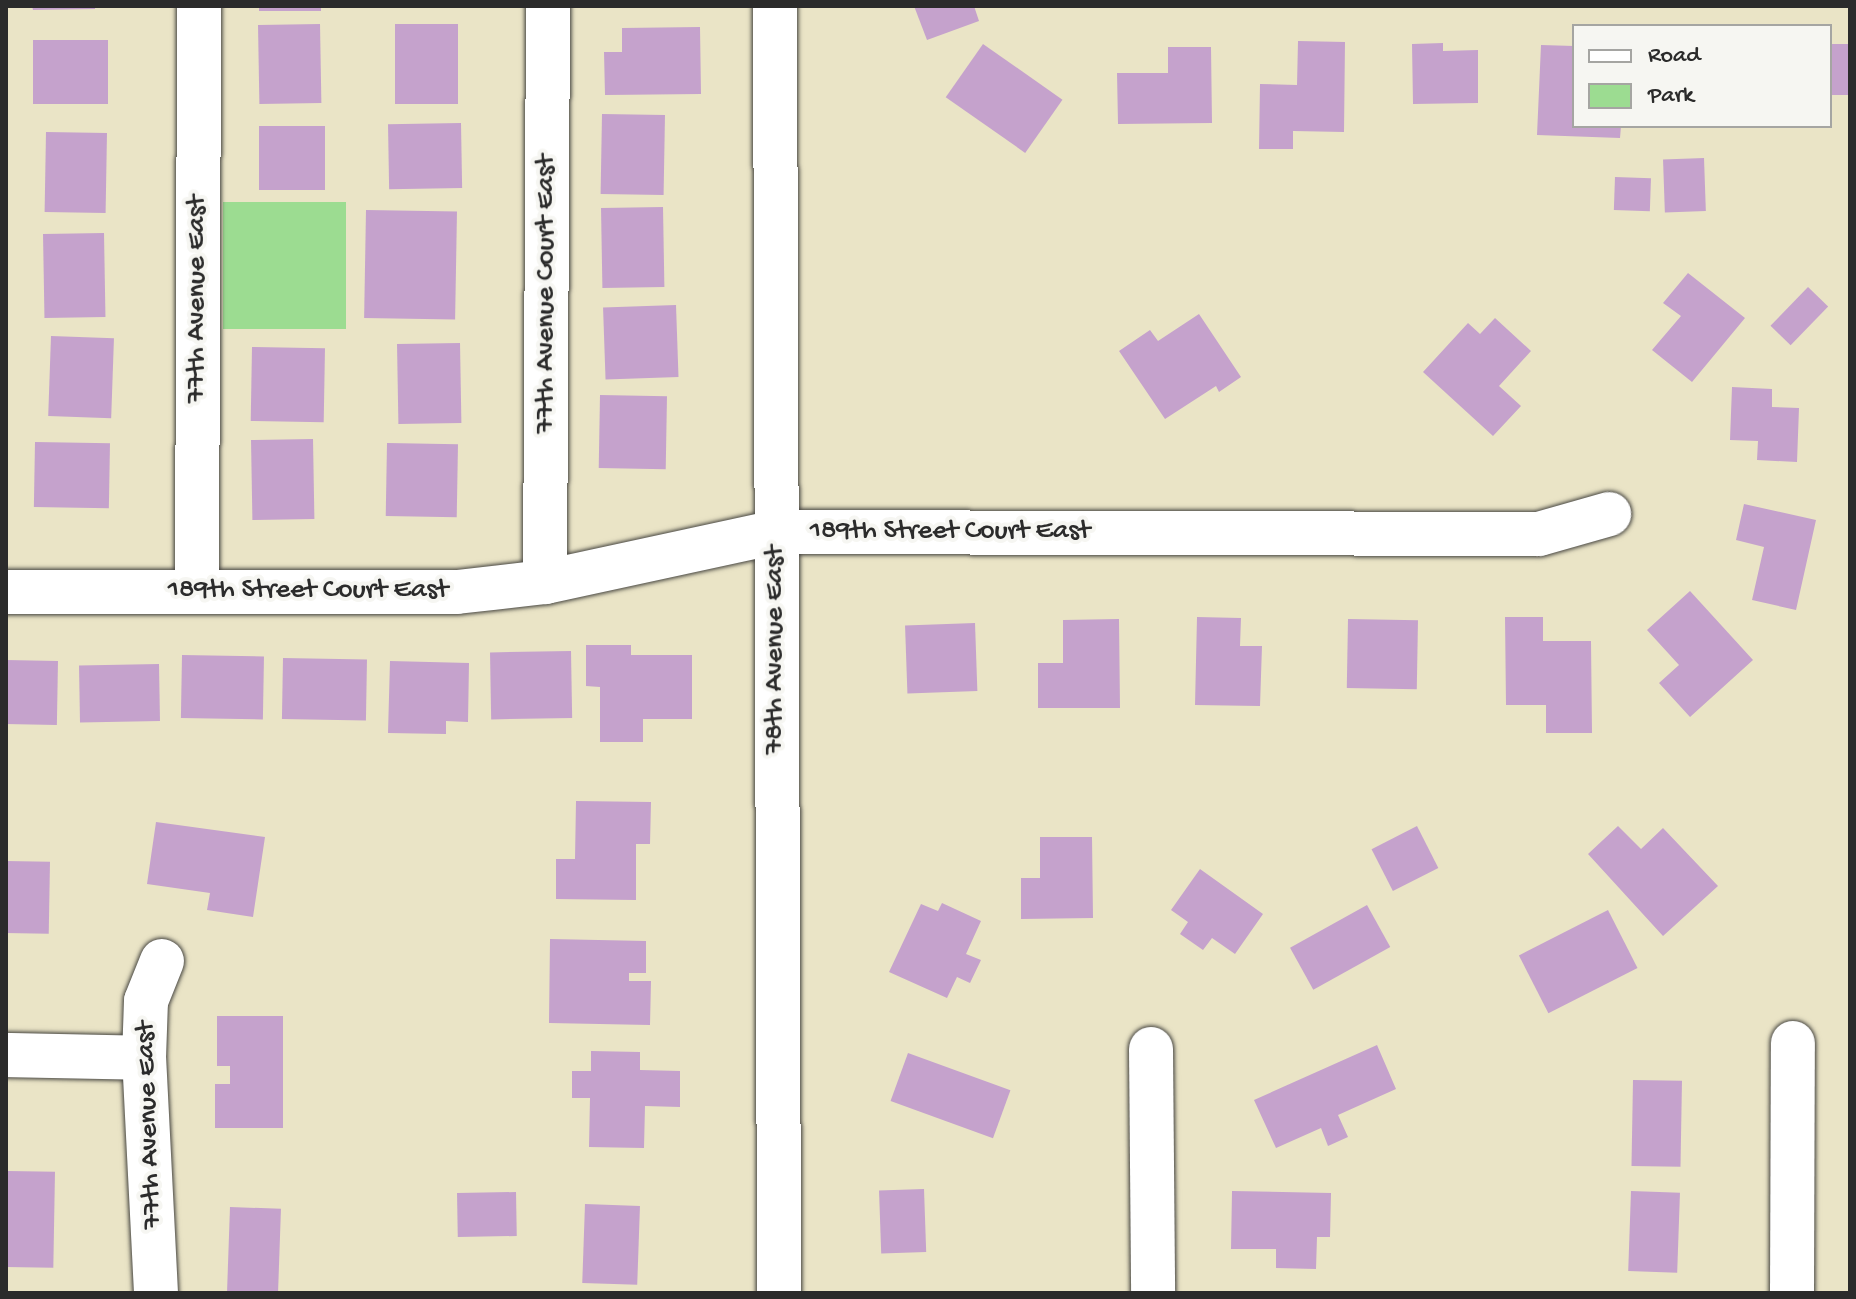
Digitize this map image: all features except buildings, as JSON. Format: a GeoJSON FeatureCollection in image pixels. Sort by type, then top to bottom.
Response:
{"type":"FeatureCollection","features":[{"type":"Feature","properties":{"kind":"street","name":"77th Avenue East"},"geometry":{"type":"LineString","coordinates":[[197,592],[199,6]]}},
{"type":"Feature","properties":{"kind":"street","name":"77th Avenue Court East"},"geometry":{"type":"LineString","coordinates":[[545,582],[548,6]]}},
{"type":"Feature","properties":{"kind":"street","name":"78th Avenue East"},"geometry":{"type":"LineString","coordinates":[[775,6],[779,1293]]}},
{"type":"Feature","properties":{"kind":"street","name":"189th Street Court East"},"geometry":{"type":"LineString","coordinates":[[6,592],[457,592],[545,582],[776,532],[1539,534],[1609,514]]}},
{"type":"Feature","properties":{"kind":"street","name":"77th Avenue East"},"geometry":{"type":"LineString","coordinates":[[156,1293],[144,1058],[146,1001],[162,961]]}},
{"type":"Feature","properties":{"kind":"street"},"geometry":{"type":"LineString","coordinates":[[1792,1293],[1793,1043]]}},
{"type":"Feature","properties":{"kind":"street"},"geometry":{"type":"LineString","coordinates":[[1151,1049],[1153,1293]]}},
{"type":"Feature","properties":{"kind":"street"},"geometry":{"type":"LineString","coordinates":[[6,1055],[144,1058]]}},
{"type":"Feature","properties":{"kind":"green space"},"geometry":{"type":"Polygon","coordinates":[[[223,202],[346,202],[346,329],[223,329],[223,202]]]}}]}
